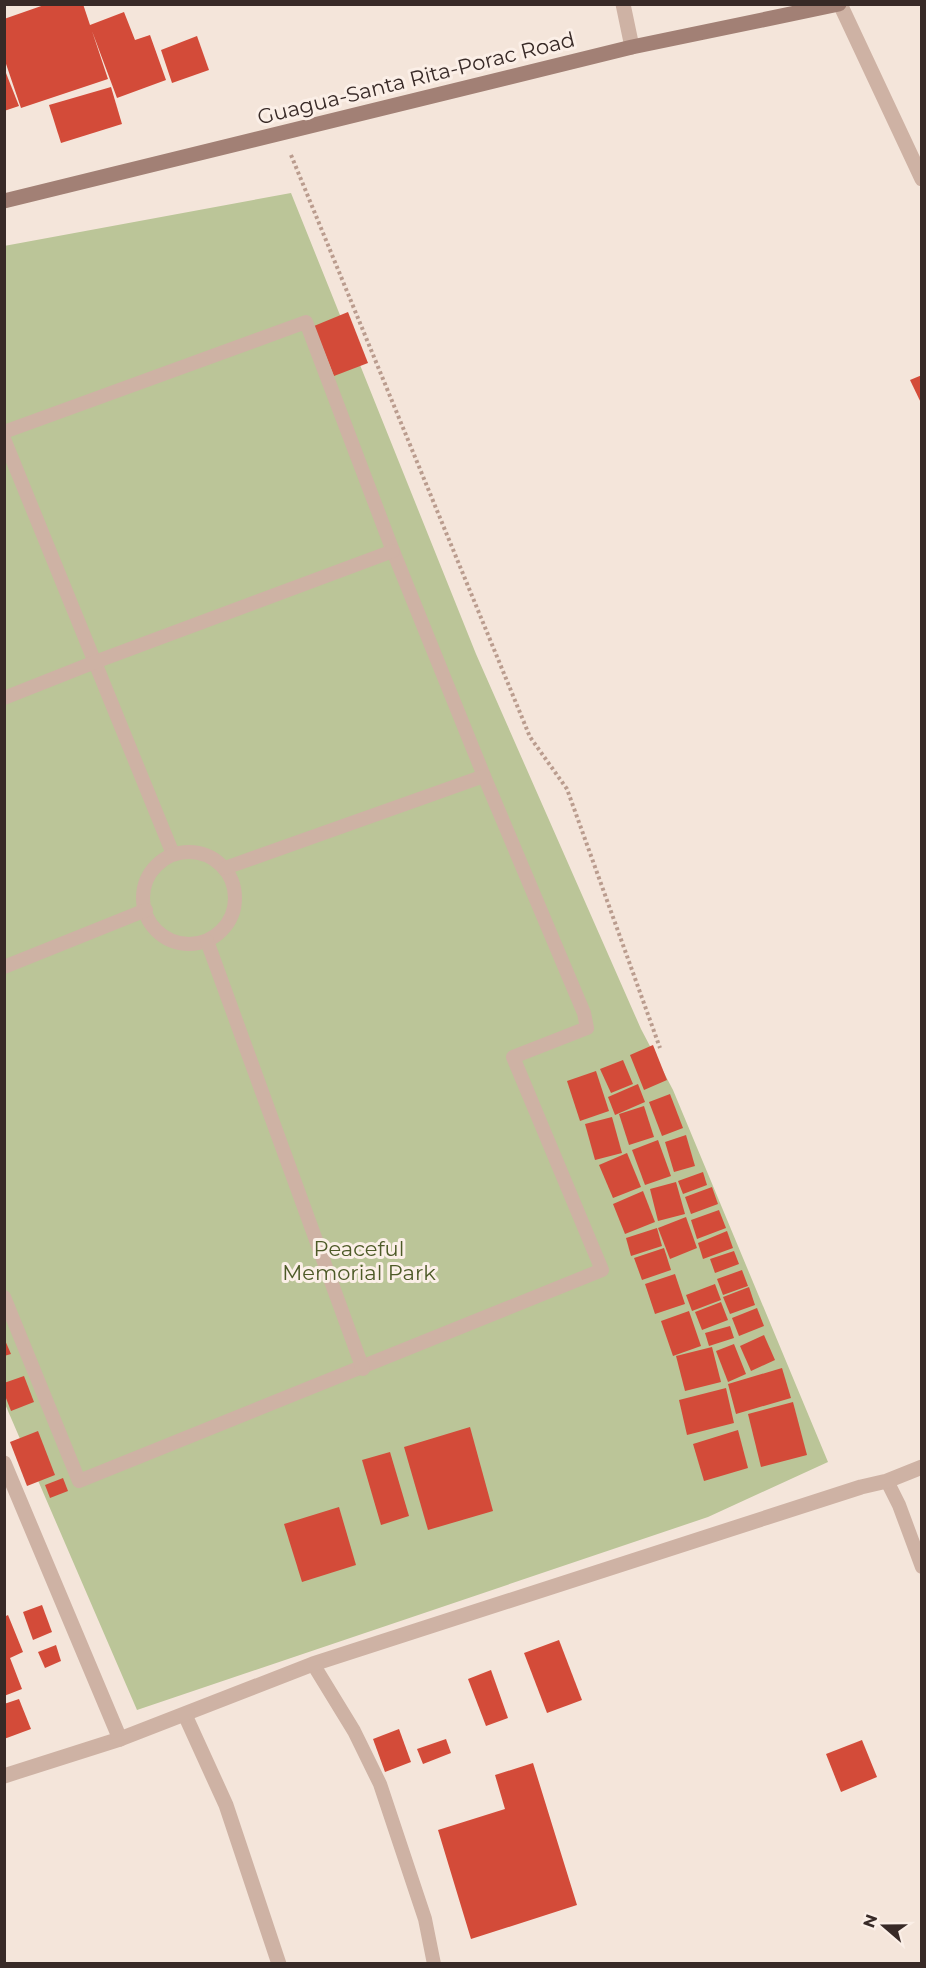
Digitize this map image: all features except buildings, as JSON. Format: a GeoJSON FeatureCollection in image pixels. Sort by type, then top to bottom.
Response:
{"type":"FeatureCollection","features":[{"type":"Feature","properties":{"kind":"main road","name":"Guagua-Santa Rita-Porac Road"},"geometry":{"type":"LineString","coordinates":[[4,201],[632,47],[839,4]]}},
{"type":"Feature","properties":{"kind":"street"},"geometry":{"type":"LineString","coordinates":[[623,4],[632,47]]}},
{"type":"Feature","properties":{"kind":"street"},"geometry":{"type":"LineString","coordinates":[[839,4],[921,179]]}},
{"type":"Feature","properties":{"kind":"street"},"geometry":{"type":"LineString","coordinates":[[4,1463],[120,1739]]}},
{"type":"Feature","properties":{"kind":"street"},"geometry":{"type":"LineString","coordinates":[[4,1776],[120,1739],[313,1664],[861,1487],[887,1481],[921,1467]]}},
{"type":"Feature","properties":{"kind":"street"},"geometry":{"type":"LineString","coordinates":[[185,1715],[226,1805],[279,1964]]}},
{"type":"Feature","properties":{"kind":"lane"},"geometry":{"type":"LineString","coordinates":[[4,432],[306,322],[393,550],[484,777],[584,1013],[587,1028],[513,1057],[602,1270],[363,1369],[79,1481],[4,1297]]}},
{"type":"Feature","properties":{"kind":"lane"},"geometry":{"type":"LineString","coordinates":[[4,439],[173,854]]}},
{"type":"Feature","properties":{"kind":"lane"},"geometry":{"type":"LineString","coordinates":[[4,698],[393,550]]}},
{"type":"Feature","properties":{"kind":"lane"},"geometry":{"type":"LineString","coordinates":[[225,867],[484,777]]}},
{"type":"Feature","properties":{"kind":"lane"},"geometry":{"type":"LineString","coordinates":[[196,851],[213,857],[225,867],[231,876],[236,892],[231,919],[221,932],[207,941],[185,944],[169,940],[149,922],[143,901],[146,882],[154,868],[173,854],[196,851]]}},
{"type":"Feature","properties":{"kind":"lane"},"geometry":{"type":"LineString","coordinates":[[4,967],[146,910]]}},
{"type":"Feature","properties":{"kind":"lane"},"geometry":{"type":"LineString","coordinates":[[207,941],[363,1369]]}},
{"type":"Feature","properties":{"kind":"lane"},"geometry":{"type":"LineString","coordinates":[[887,1481],[899,1505],[921,1567]]}},
{"type":"Feature","properties":{"kind":"lane"},"geometry":{"type":"LineString","coordinates":[[313,1664],[354,1731],[380,1784],[424,1919],[434,1964]]}},
{"type":"Feature","properties":{"kind":"path"},"geometry":{"type":"LineString","coordinates":[[282,133],[530,736],[567,789],[660,1048]]}},
{"type":"Feature","properties":{"kind":"green space","name":"Peaceful Memorial Park"},"geometry":{"type":"Polygon","coordinates":[[[291,193],[476,654],[641,1029],[673,1090],[828,1462],[708,1517],[137,1710],[5,1404],[4,246],[291,193]]]}}]}
